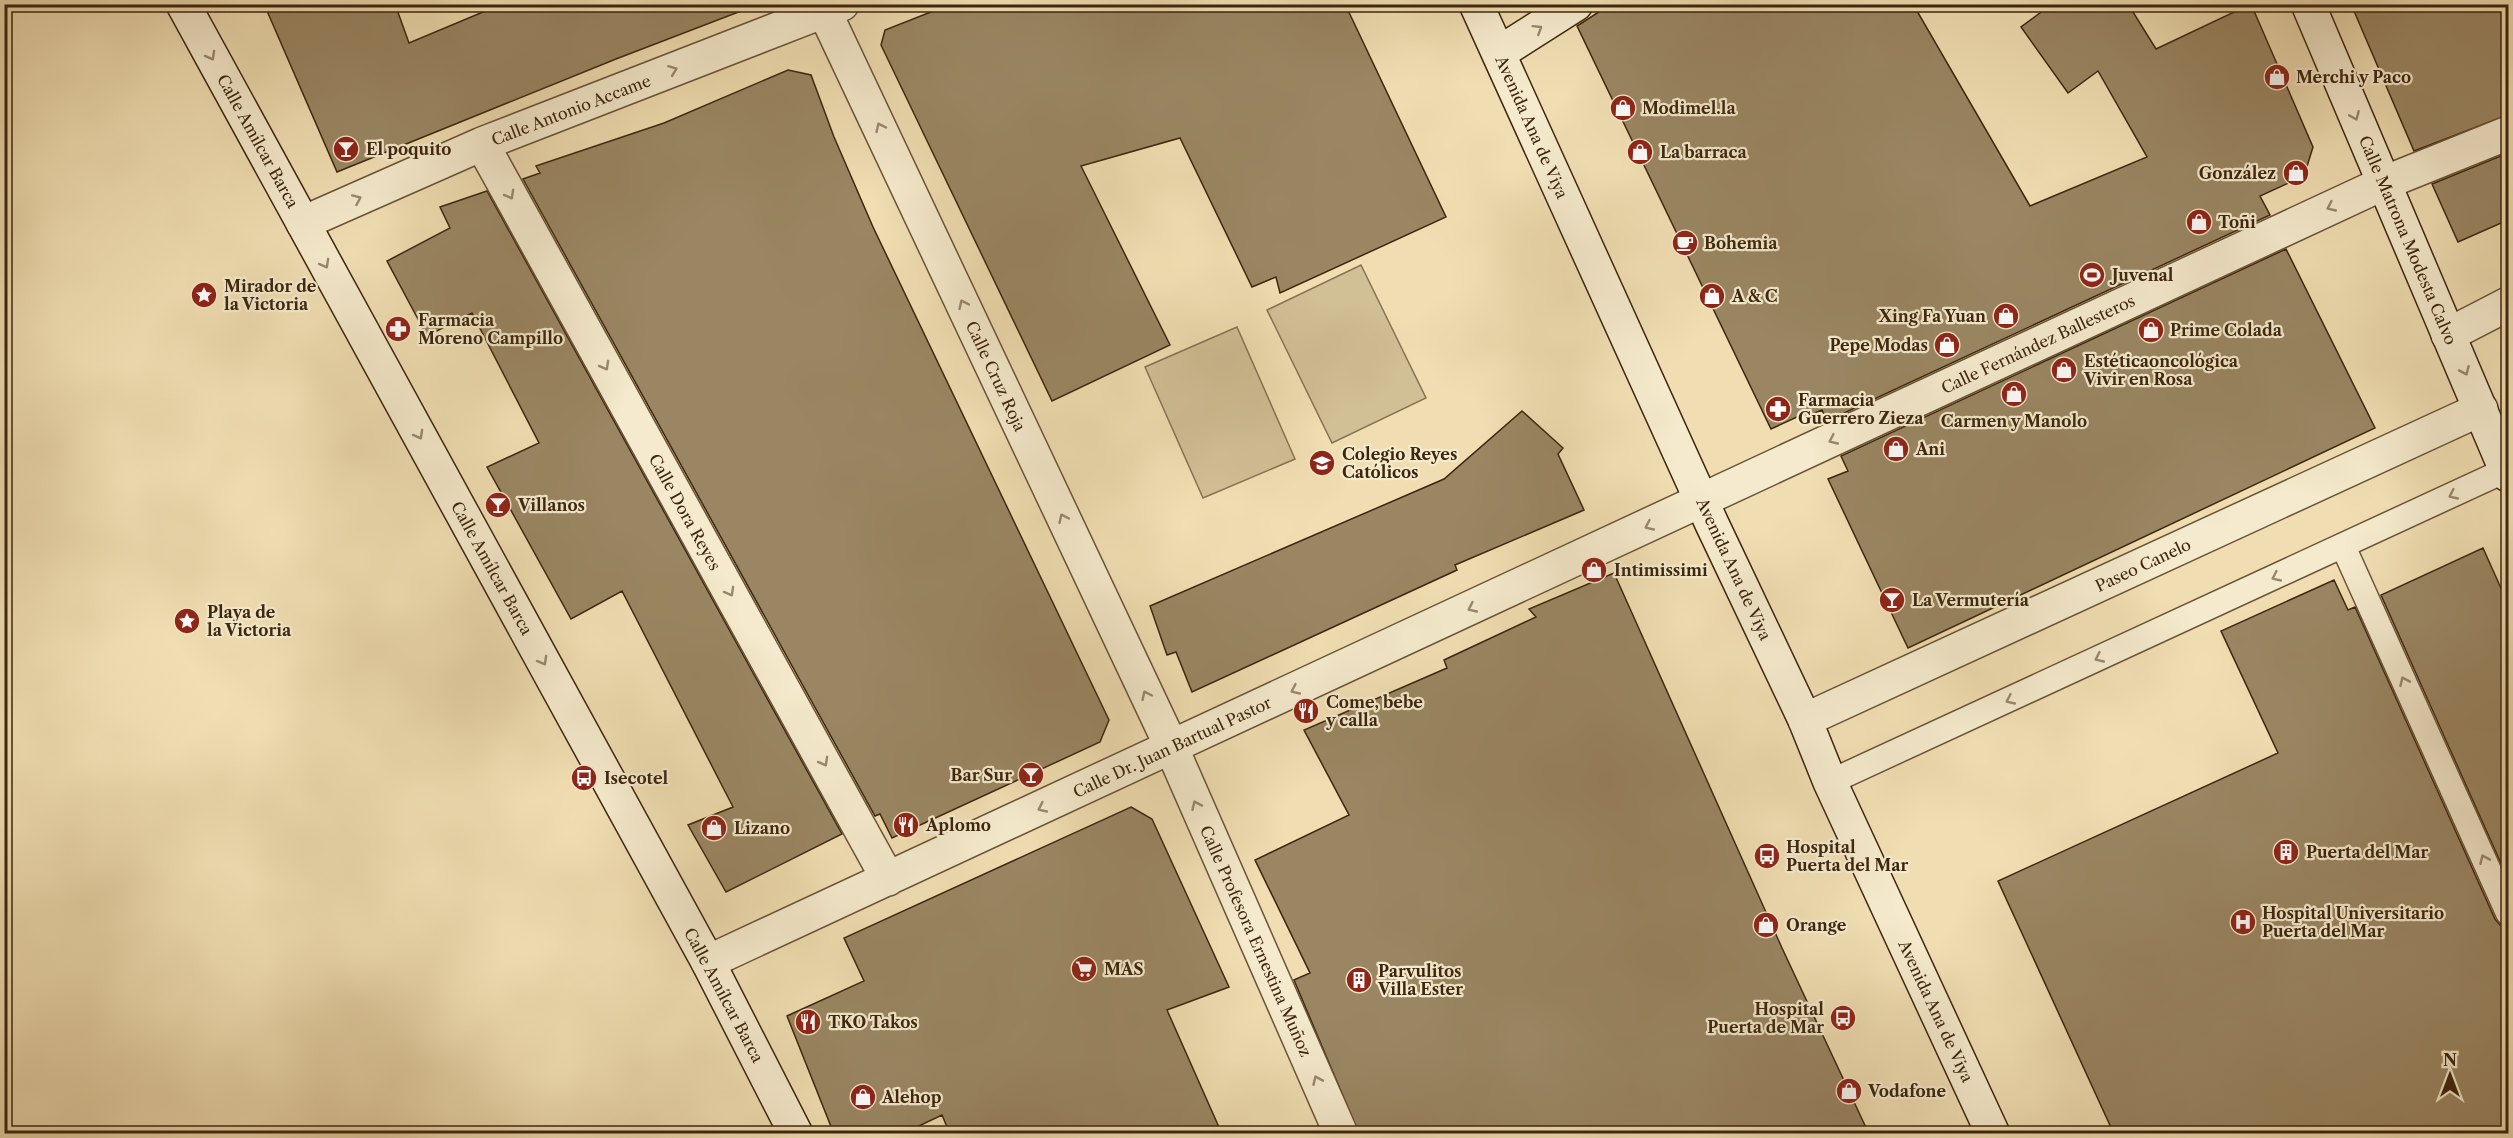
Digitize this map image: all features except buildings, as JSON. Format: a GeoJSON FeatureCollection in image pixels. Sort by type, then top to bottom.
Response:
{"type":"FeatureCollection","features":[{"type":"Feature","properties":{"kind":"street","name":"Calle Amílcar Barca"},"geometry":{"type":"LineString","coordinates":[[183,4],[708,962],[796,1134]]}},
{"type":"Feature","properties":{"kind":"street","name":"Avenida Ana de Viya"},"geometry":{"type":"LineString","coordinates":[[1476,4],[1993,1134]]}},
{"type":"Feature","properties":{"kind":"street"},"geometry":{"type":"LineString","coordinates":[[1499,52],[1576,4]]}},
{"type":"Feature","properties":{"kind":"street","name":"Calle Matrona Modesta Calvo"},"geometry":{"type":"LineString","coordinates":[[2308,4],[2508,472]]}},
{"type":"Feature","properties":{"kind":"street","name":"Calle Antonio Accame"},"geometry":{"type":"LineString","coordinates":[[303,223],[482,144],[829,7]]}},
{"type":"Feature","properties":{"kind":"street","name":"Calle Cruz Roja"},"geometry":{"type":"LineString","coordinates":[[829,7],[1171,748]]}},
{"type":"Feature","properties":{"kind":"street","name":"Calle Fernández Ballesteros"},"geometry":{"type":"LineString","coordinates":[[1702,502],[2384,183],[2508,133]]}},
{"type":"Feature","properties":{"kind":"street","name":"Calle Dora Reyes"},"geometry":{"type":"LineString","coordinates":[[482,144],[888,879]]}},
{"type":"Feature","properties":{"kind":"street"},"geometry":{"type":"LineString","coordinates":[[2448,335],[2508,304]]}},
{"type":"Feature","properties":{"kind":"street","name":"Paseo Canelo"},"geometry":{"type":"LineString","coordinates":[[1805,720],[2481,409]]}},
{"type":"Feature","properties":{"kind":"street","name":"Calle Dr. Juan Bartual Pastor"},"geometry":{"type":"LineString","coordinates":[[708,962],[1702,502]]}},
{"type":"Feature","properties":{"kind":"street","name":"Calle Profesora Ernestina Muñoz"},"geometry":{"type":"LineString","coordinates":[[1171,748],[1341,1134]]}},
{"type":"Feature","properties":{"kind":"lane"},"geometry":{"type":"LineString","coordinates":[[1830,782],[2508,472]]}},
{"type":"Feature","properties":{"kind":"lane"},"geometry":{"type":"LineString","coordinates":[[2343,546],[2508,913]]}},
{"type":"Feature","properties":{"kind":"shaded area"},"geometry":{"type":"Polygon","coordinates":[[[1361,265],[1426,398],[1332,443],[1267,310],[1361,265]]]}},
{"type":"Feature","properties":{"kind":"shaded area"},"geometry":{"type":"Polygon","coordinates":[[[1237,327],[1295,459],[1203,498],[1145,367],[1237,327]]]}},
{"type":"Feature","properties":{"kind":"place","name":"Merchi y Paco"},"geometry":{"type":"Point","coordinates":[2277,77]}},
{"type":"Feature","properties":{"kind":"place","name":"Modimel.la"},"geometry":{"type":"Point","coordinates":[1623,108]}},
{"type":"Feature","properties":{"kind":"place","name":"El poquito"},"geometry":{"type":"Point","coordinates":[346,149]}},
{"type":"Feature","properties":{"kind":"place","name":"La barraca"},"geometry":{"type":"Point","coordinates":[1640,152]}},
{"type":"Feature","properties":{"kind":"place","name":"González"},"geometry":{"type":"Point","coordinates":[2296,173]}},
{"type":"Feature","properties":{"kind":"place","name":"Toñi"},"geometry":{"type":"Point","coordinates":[2199,222]}},
{"type":"Feature","properties":{"kind":"place","name":"Bohemia"},"geometry":{"type":"Point","coordinates":[1685,243]}},
{"type":"Feature","properties":{"kind":"place","name":"Juvenal"},"geometry":{"type":"Point","coordinates":[2092,275]}},
{"type":"Feature","properties":{"kind":"place","name":"Mirador de la Victoria"},"geometry":{"type":"Point","coordinates":[204,295]}},
{"type":"Feature","properties":{"kind":"place","name":"A & C"},"geometry":{"type":"Point","coordinates":[1712,296]}},
{"type":"Feature","properties":{"kind":"place","name":"Xing Fa Yuan"},"geometry":{"type":"Point","coordinates":[2006,316]}},
{"type":"Feature","properties":{"kind":"place","name":"Farmacia Moreno Campillo"},"geometry":{"type":"Point","coordinates":[398,329]}},
{"type":"Feature","properties":{"kind":"place","name":"Prime Colada"},"geometry":{"type":"Point","coordinates":[2151,330]}},
{"type":"Feature","properties":{"kind":"place","name":"Pepe Modas"},"geometry":{"type":"Point","coordinates":[1947,345]}},
{"type":"Feature","properties":{"kind":"place","name":"Estéticaoncológica Vivir en Rosa"},"geometry":{"type":"Point","coordinates":[2064,370]}},
{"type":"Feature","properties":{"kind":"place","name":"Carmen y Manolo"},"geometry":{"type":"Point","coordinates":[2014,394]}},
{"type":"Feature","properties":{"kind":"place","name":"Farmacia Guerrero Zieza"},"geometry":{"type":"Point","coordinates":[1778,409]}},
{"type":"Feature","properties":{"kind":"place","name":"Ani"},"geometry":{"type":"Point","coordinates":[1896,449]}},
{"type":"Feature","properties":{"kind":"place","name":"Colegio Reyes Católicos"},"geometry":{"type":"Point","coordinates":[1322,463]}},
{"type":"Feature","properties":{"kind":"place","name":"Villanos"},"geometry":{"type":"Point","coordinates":[498,505]}},
{"type":"Feature","properties":{"kind":"place","name":"Intimissimi"},"geometry":{"type":"Point","coordinates":[1594,570]}},
{"type":"Feature","properties":{"kind":"place","name":"La Vermutería"},"geometry":{"type":"Point","coordinates":[1892,600]}},
{"type":"Feature","properties":{"kind":"place","name":"Playa de la Victoria"},"geometry":{"type":"Point","coordinates":[187,621]}},
{"type":"Feature","properties":{"kind":"place","name":"Come, bebe y calla"},"geometry":{"type":"Point","coordinates":[1306,711]}},
{"type":"Feature","properties":{"kind":"place","name":"Bar Sur"},"geometry":{"type":"Point","coordinates":[1031,775]}},
{"type":"Feature","properties":{"kind":"place","name":"Isecotel"},"geometry":{"type":"Point","coordinates":[584,778]}},
{"type":"Feature","properties":{"kind":"place","name":"Aplomo"},"geometry":{"type":"Point","coordinates":[906,825]}},
{"type":"Feature","properties":{"kind":"place","name":"Lizano"},"geometry":{"type":"Point","coordinates":[714,828]}},
{"type":"Feature","properties":{"kind":"place","name":"Puerta del Mar"},"geometry":{"type":"Point","coordinates":[2286,852]}},
{"type":"Feature","properties":{"kind":"place","name":"Hospital Puerta del Mar"},"geometry":{"type":"Point","coordinates":[1767,856]}},
{"type":"Feature","properties":{"kind":"place","name":"Hospital Universitario Puerta del Mar"},"geometry":{"type":"Point","coordinates":[2243,922]}},
{"type":"Feature","properties":{"kind":"place","name":"Orange"},"geometry":{"type":"Point","coordinates":[1766,925]}},
{"type":"Feature","properties":{"kind":"place","name":"MAS"},"geometry":{"type":"Point","coordinates":[1084,969]}},
{"type":"Feature","properties":{"kind":"place","name":"Parvulitos Villa Ester"},"geometry":{"type":"Point","coordinates":[1359,980]}},
{"type":"Feature","properties":{"kind":"place","name":"Hospital Puerta de Mar"},"geometry":{"type":"Point","coordinates":[1843,1018]}},
{"type":"Feature","properties":{"kind":"place","name":"TKO Takos"},"geometry":{"type":"Point","coordinates":[808,1022]}},
{"type":"Feature","properties":{"kind":"place","name":"Vodafone"},"geometry":{"type":"Point","coordinates":[1849,1091]}},
{"type":"Feature","properties":{"kind":"place","name":"Alehop"},"geometry":{"type":"Point","coordinates":[863,1097]}}]}
